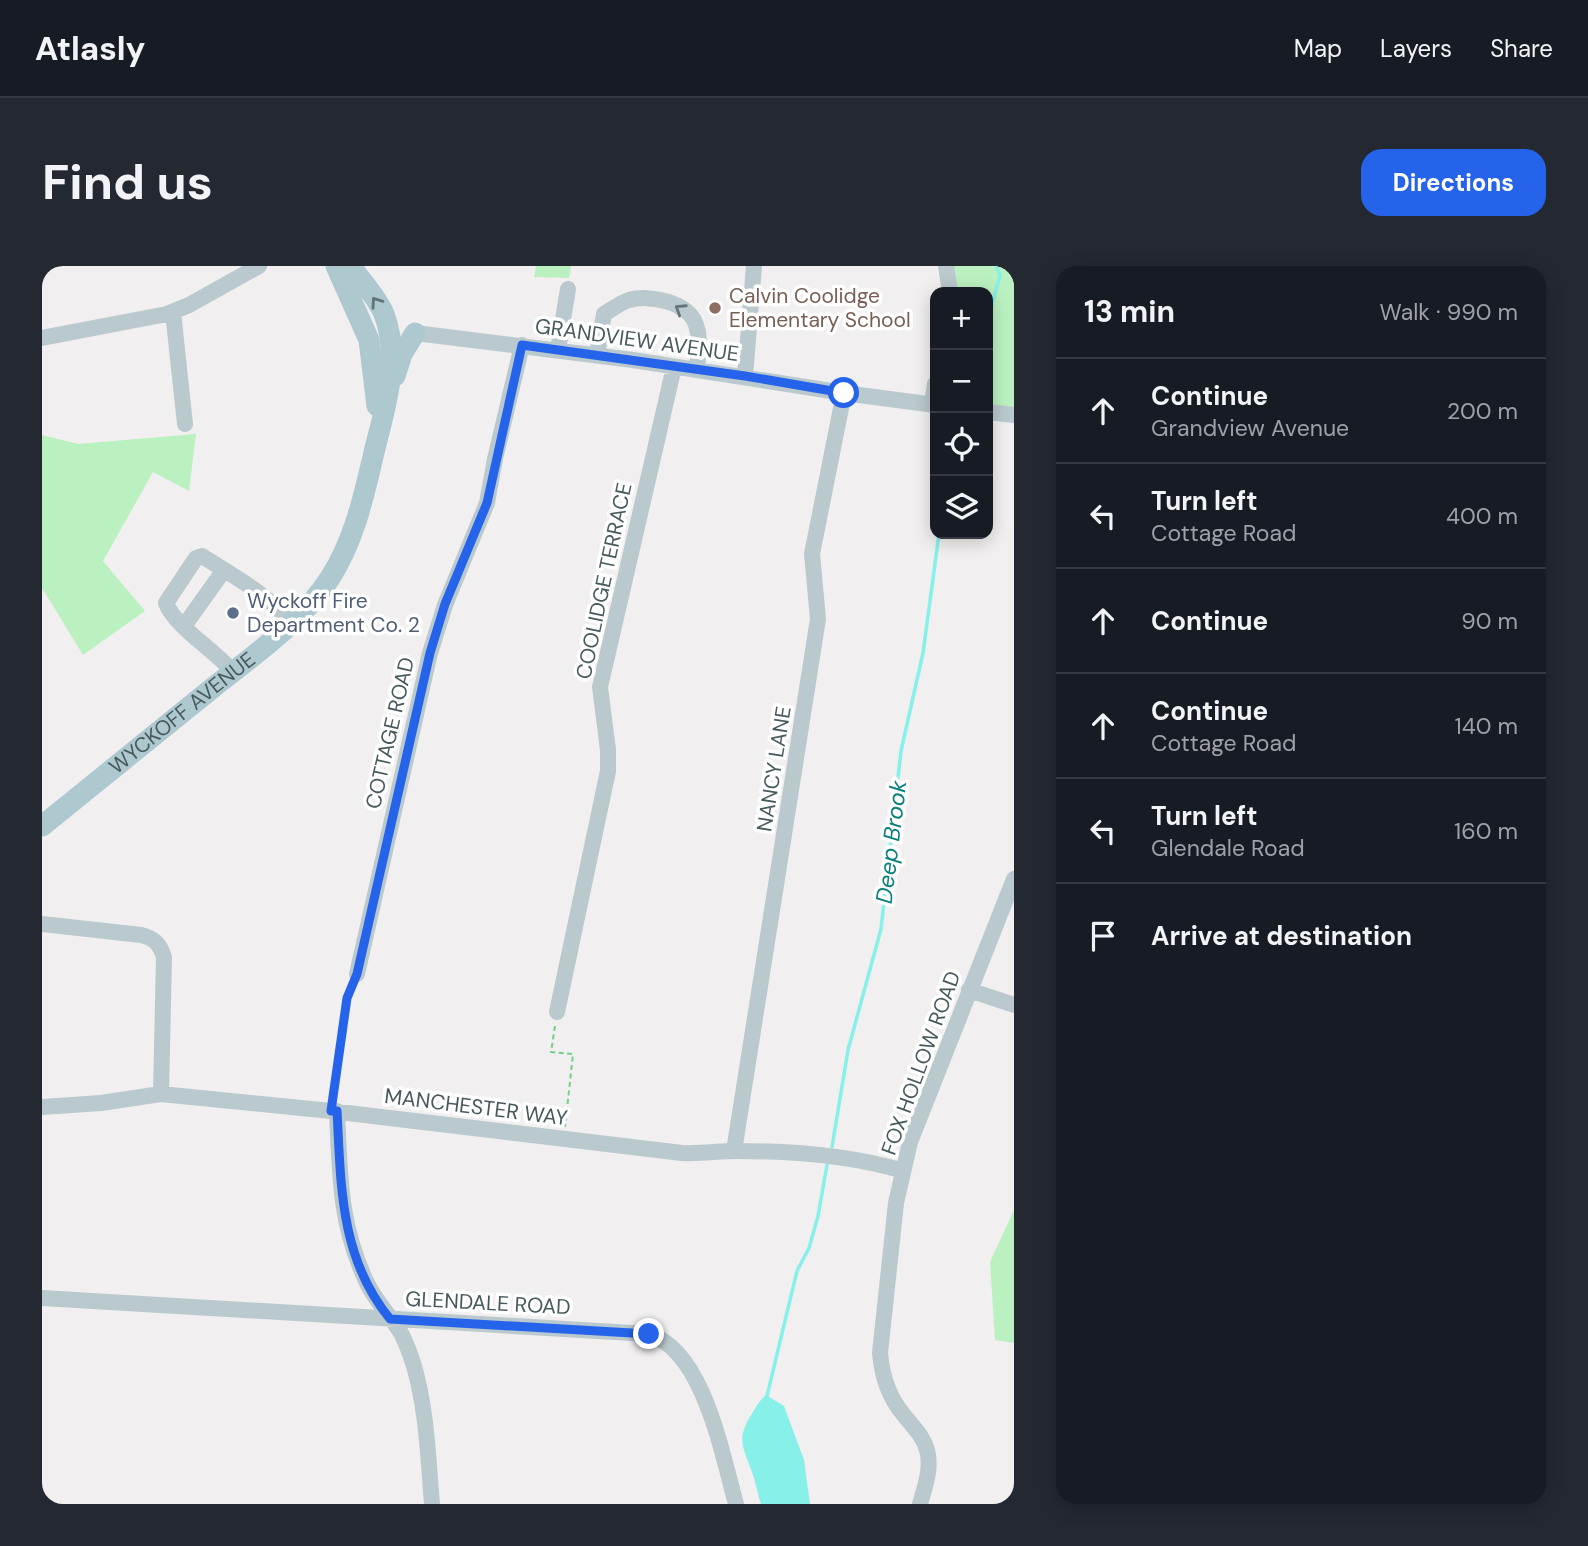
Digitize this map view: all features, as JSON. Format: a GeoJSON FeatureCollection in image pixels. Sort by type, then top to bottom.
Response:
{"type":"FeatureCollection","features":[{"type":"Feature","properties":{"kind":"main road","name":"WYCKOFF AVENUE"},"geometry":{"type":"LineString","coordinates":[[42,826],[291,622],[314,600],[342,559],[352,536],[390,392],[379,338],[336,266]]}},
{"type":"Feature","properties":{"kind":"main road","name":"WYCKOFF AVENUE"},"geometry":{"type":"LineString","coordinates":[[351,266],[383,312],[376,386],[378,439]]}},
{"type":"Feature","properties":{"kind":"main road"},"geometry":{"type":"LineString","coordinates":[[379,338],[415,333]]}},
{"type":"Feature","properties":{"kind":"main road"},"geometry":{"type":"LineString","coordinates":[[390,392],[402,354],[415,333]]}},
{"type":"Feature","properties":{"kind":"street"},"geometry":{"type":"LineString","coordinates":[[42,338],[108,324],[144,320],[173,312],[259,266]]}},
{"type":"Feature","properties":{"kind":"street"},"geometry":{"type":"LineString","coordinates":[[745,376],[754,266]]}},
{"type":"Feature","properties":{"kind":"street"},"geometry":{"type":"LineString","coordinates":[[946,266],[949,287]]}},
{"type":"Feature","properties":{"kind":"street"},"geometry":{"type":"LineString","coordinates":[[558,350],[568,289]]}},
{"type":"Feature","properties":{"kind":"street"},"geometry":{"type":"LineString","coordinates":[[597,355],[604,314],[631,299],[664,301],[682,307],[696,322],[699,342],[697,369]]}},
{"type":"Feature","properties":{"kind":"street"},"geometry":{"type":"LineString","coordinates":[[173,312],[185,424]]}},
{"type":"Feature","properties":{"kind":"street","name":"GRANDVIEW AVENUE"},"geometry":{"type":"LineString","coordinates":[[415,333],[597,355],[930,404]]}},
{"type":"Feature","properties":{"kind":"street","name":"COTTAGE ROAD"},"geometry":{"type":"LineString","coordinates":[[357,974],[430,653],[445,604],[487,503],[522,345]]}},
{"type":"Feature","properties":{"kind":"street","name":"COOLIDGE TERRACE"},"geometry":{"type":"LineString","coordinates":[[557,1012],[608,771],[600,687],[674,366]]}},
{"type":"Feature","properties":{"kind":"street","name":"NANCY LANE"},"geometry":{"type":"LineString","coordinates":[[734,1151],[818,619],[812,554],[844,393]]}},
{"type":"Feature","properties":{"kind":"street"},"geometry":{"type":"LineString","coordinates":[[993,413],[1014,415]]}},
{"type":"Feature","properties":{"kind":"street"},"geometry":{"type":"LineString","coordinates":[[233,672],[174,617],[166,603],[196,558],[202,556],[224,570],[281,611],[291,622]]}},
{"type":"Feature","properties":{"kind":"street"},"geometry":{"type":"LineString","coordinates":[[184,626],[224,570]]}},
{"type":"Feature","properties":{"kind":"street","name":"FOX HOLLOW ROAD"},"geometry":{"type":"LineString","coordinates":[[920,1504],[927,1479],[927,1451],[916,1429],[892,1399],[882,1370],[880,1353],[896,1203],[910,1142],[1014,879]]}},
{"type":"Feature","properties":{"kind":"street"},"geometry":{"type":"LineString","coordinates":[[42,924],[141,935],[149,937],[162,948],[162,1094]]}},
{"type":"Feature","properties":{"kind":"street"},"geometry":{"type":"LineString","coordinates":[[969,990],[1014,1005]]}},
{"type":"Feature","properties":{"kind":"street","name":"MANCHESTER WAY"},"geometry":{"type":"LineString","coordinates":[[42,1107],[101,1103],[162,1094],[334,1111],[682,1153],[706,1155],[734,1151],[853,1158],[903,1171]]}},
{"type":"Feature","properties":{"kind":"street"},"geometry":{"type":"LineString","coordinates":[[334,1111],[341,1195],[348,1236],[378,1304],[400,1329],[414,1366],[424,1411],[432,1504]]}},
{"type":"Feature","properties":{"kind":"street","name":"GLENDALE ROAD"},"geometry":{"type":"LineString","coordinates":[[42,1298],[649,1334],[660,1338],[677,1352],[703,1396],[736,1504]]}},
{"type":"Feature","properties":{"kind":"path"},"geometry":{"type":"LineString","coordinates":[[334,1111],[347,998],[357,974]]}},
{"type":"Feature","properties":{"kind":"path"},"geometry":{"type":"LineString","coordinates":[[557,1012],[551,1052],[572,1054],[564,1138]]}},
{"type":"Feature","properties":{"kind":"green space"},"geometry":{"type":"Polygon","coordinates":[[[536,266],[571,266],[569,278],[534,277],[536,266]]]}},
{"type":"Feature","properties":{"kind":"green space"},"geometry":{"type":"Polygon","coordinates":[[[949,266],[1014,266],[1014,413],[993,410],[993,287],[947,287],[949,266]]]}},
{"type":"Feature","properties":{"kind":"green space"},"geometry":{"type":"Polygon","coordinates":[[[196,434],[189,491],[153,472],[103,561],[145,611],[83,655],[42,588],[42,435],[78,444],[196,434]]]}},
{"type":"Feature","properties":{"kind":"green space"},"geometry":{"type":"Polygon","coordinates":[[[1014,1210],[1014,1343],[995,1340],[990,1262],[1014,1210]]]}},
{"type":"Feature","properties":{"kind":"water"},"geometry":{"type":"Polygon","coordinates":[[[766,1395],[784,1406],[804,1460],[810,1504],[761,1504],[742,1442],[748,1421],[766,1395]]]}},
{"type":"Feature","properties":{"kind":"waterway","name":"Deep Brook"},"geometry":{"type":"LineString","coordinates":[[993,301],[1000,275],[996,266]]}},
{"type":"Feature","properties":{"kind":"waterway","name":"Deep Brook"},"geometry":{"type":"LineString","coordinates":[[832,1147],[848,1050],[881,929],[901,751],[923,653],[938,539]]}},
{"type":"Feature","properties":{"kind":"waterway","name":"Deep Brook"},"geometry":{"type":"LineString","coordinates":[[767,1396],[797,1271],[809,1248],[818,1216],[827,1165]]}},
{"type":"Feature","properties":{"kind":"place","name":"Calvin Coolidge Elementary School"},"geometry":{"type":"Point","coordinates":[715,308]}},
{"type":"Feature","properties":{"kind":"place","name":"Wyckoff Fire Department Co. 2"},"geometry":{"type":"Point","coordinates":[233,613]}},
{"type":"Feature","properties":{"kind":"route"},"geometry":{"type":"LineString","coordinates":[[649,1334],[390,1319],[378,1304],[348,1236],[341,1195],[337,1111],[331,1111],[347,998],[357,974],[430,653],[445,604],[487,503],[522,345],[633,359],[844,393]]}}]}
